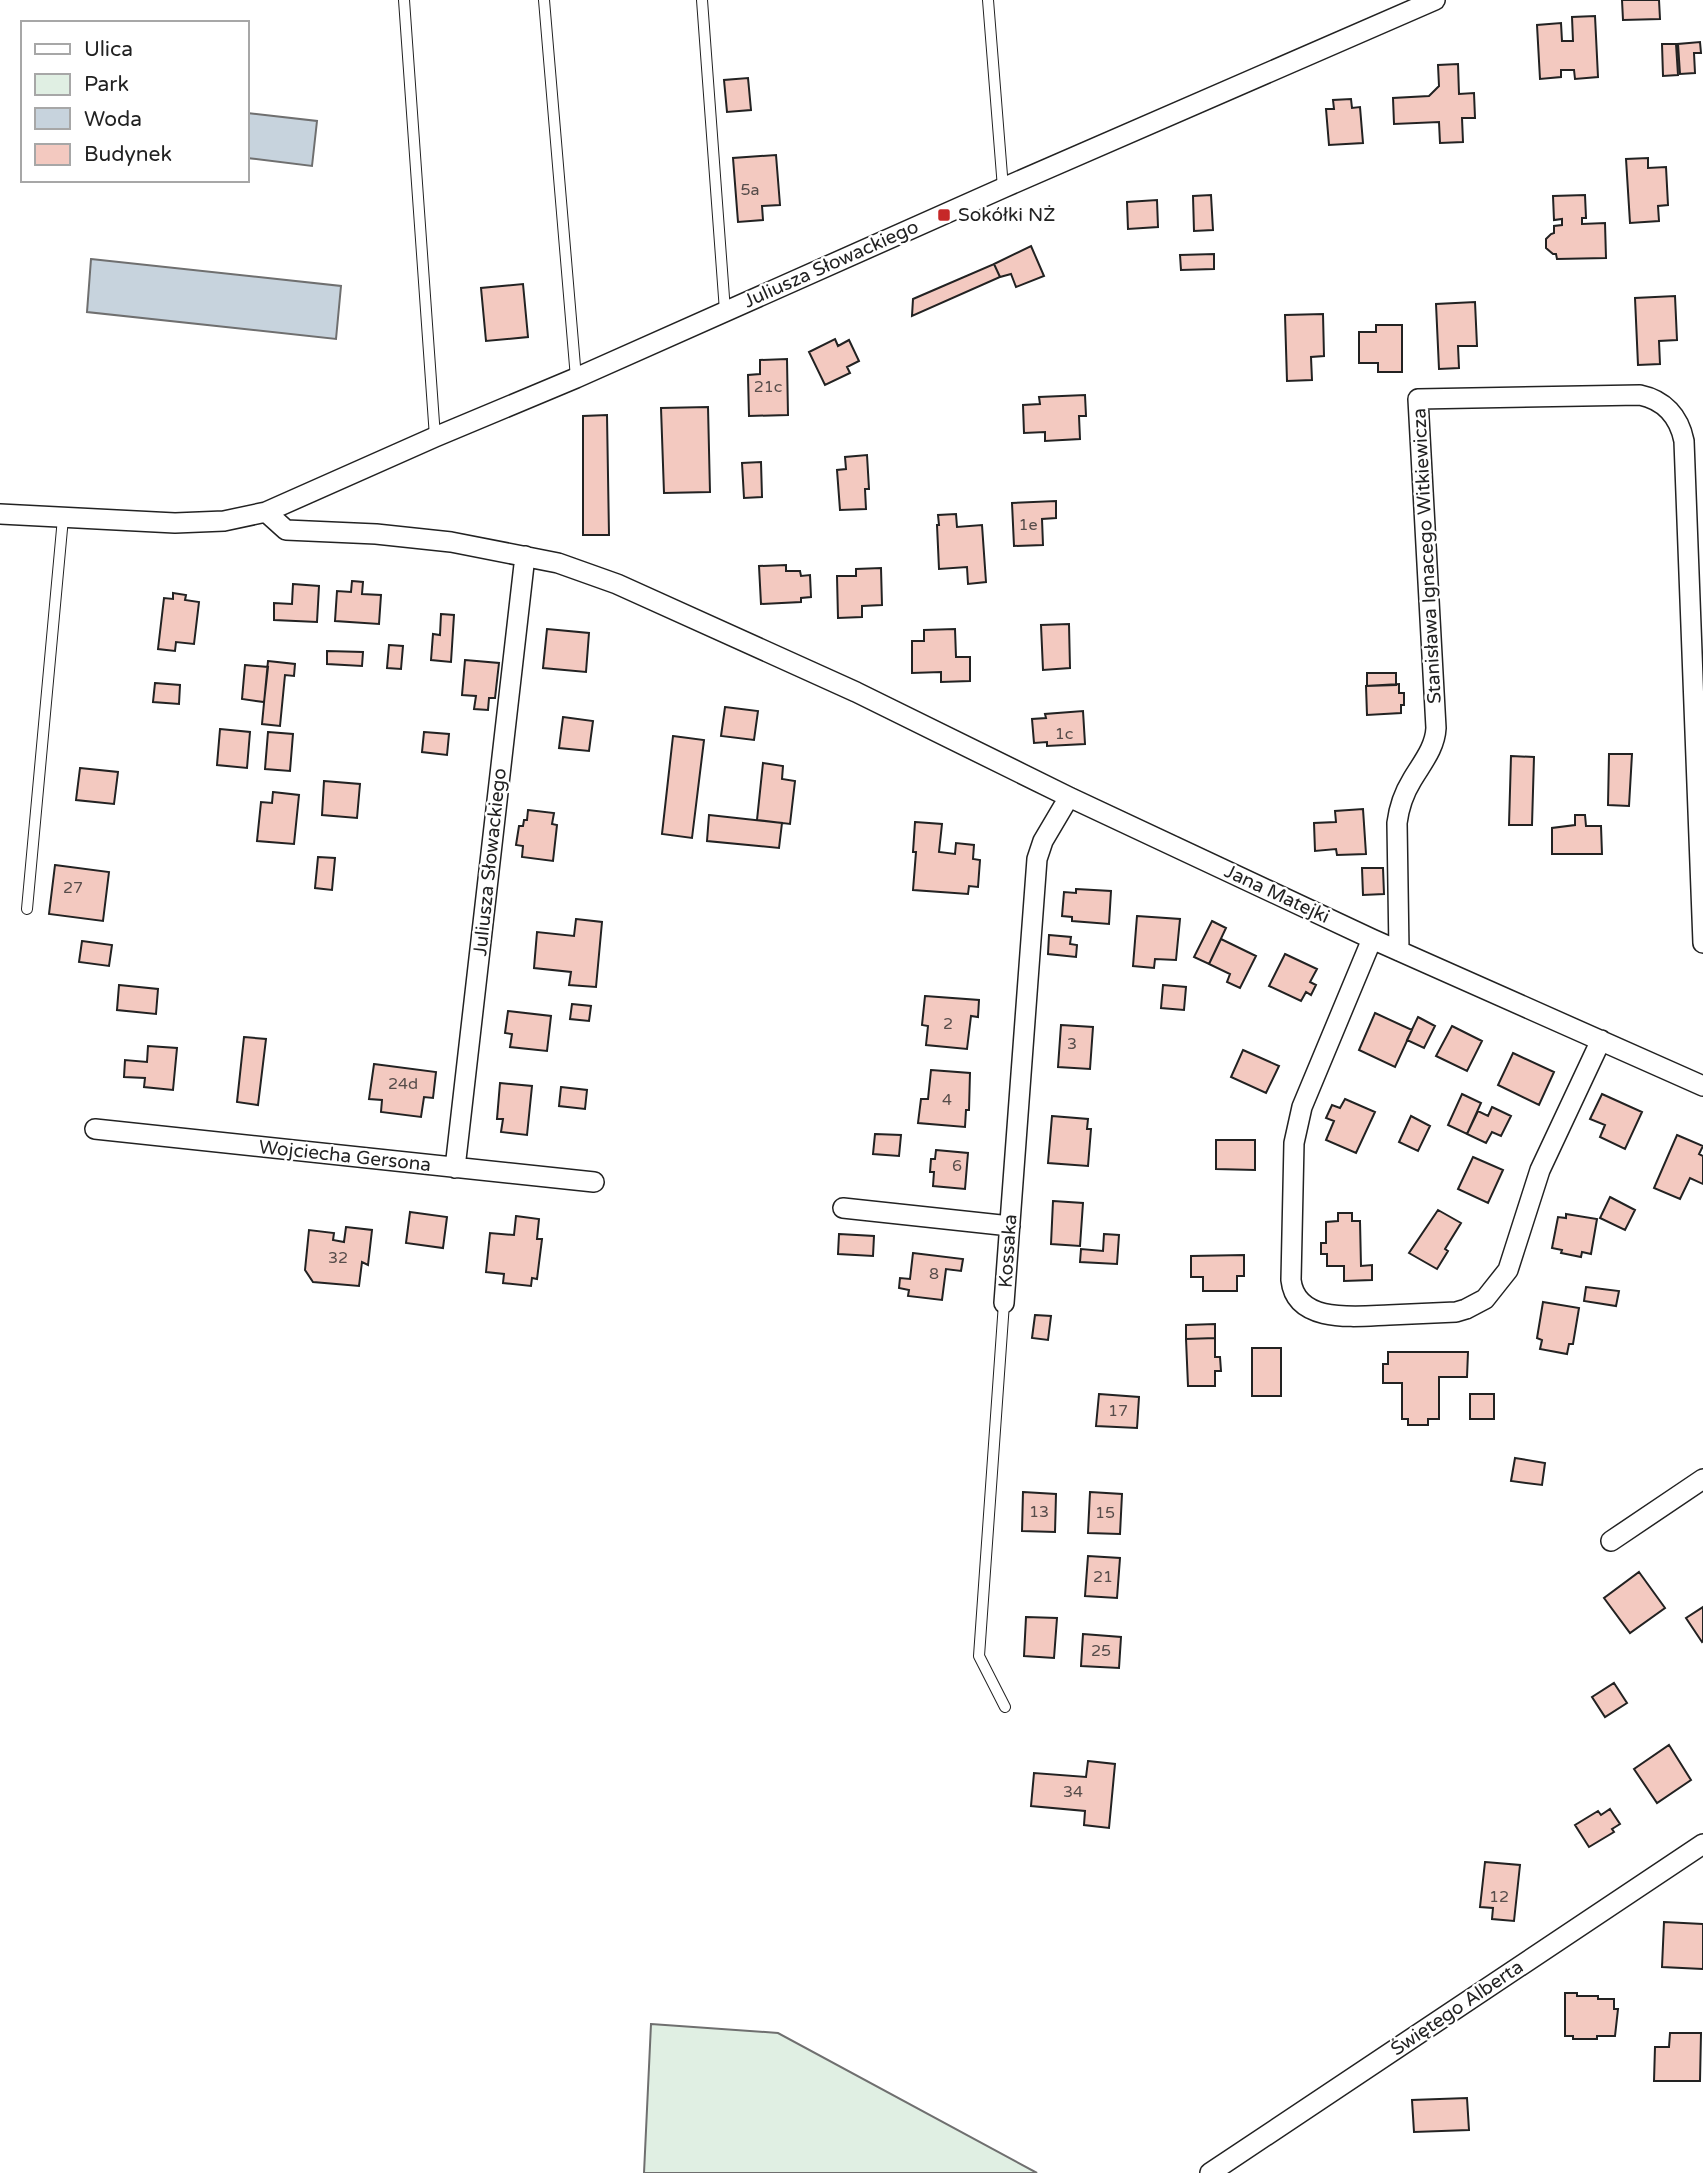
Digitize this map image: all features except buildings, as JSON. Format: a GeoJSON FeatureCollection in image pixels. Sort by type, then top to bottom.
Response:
{"type":"FeatureCollection","features":[{"type":"Feature","properties":{"kind":"street","name":"Juliusza Słowackiego"},"geometry":{"type":"LineString","coordinates":[[0,514],[187,523],[224,521],[266,512],[1436,0]]}},
{"type":"Feature","properties":{"kind":"street","name":"Stanisława Ignacego Witkiewicza"},"geometry":{"type":"LineString","coordinates":[[1399,951],[1399,809],[1436,734],[1418,399],[1640,395],[1654,398],[1667,407],[1681,429],[1684,440],[1703,943]]}},
{"type":"Feature","properties":{"kind":"street"},"geometry":{"type":"LineString","coordinates":[[266,512],[286,530],[376,534],[451,542],[525,556]]}},
{"type":"Feature","properties":{"kind":"street","name":"Juliusza Słowackiego"},"geometry":{"type":"LineString","coordinates":[[455,1168],[525,556]]}},
{"type":"Feature","properties":{"kind":"street","name":"Jana Matejki"},"geometry":{"type":"LineString","coordinates":[[525,556],[617,584],[856,692],[1069,797],[1372,939],[1703,1086]]}},
{"type":"Feature","properties":{"kind":"street","name":"Kossaka"},"geometry":{"type":"LineString","coordinates":[[1004,1303],[1037,859],[1042,841],[1069,797]]}},
{"type":"Feature","properties":{"kind":"street"},"geometry":{"type":"LineString","coordinates":[[1372,939],[1296,1125],[1291,1280],[1297,1297],[1314,1309],[1340,1316],[1456,1312],[1485,1298],[1508,1270],[1540,1170],[1601,1040]]}},
{"type":"Feature","properties":{"kind":"street","name":"Wojciecha Gersona"},"geometry":{"type":"LineString","coordinates":[[95,1129],[594,1182]]}},
{"type":"Feature","properties":{"kind":"street"},"geometry":{"type":"LineString","coordinates":[[844,1208],[1010,1226]]}},
{"type":"Feature","properties":{"kind":"street"},"geometry":{"type":"LineString","coordinates":[[1611,1541],[1703,1479]]}},
{"type":"Feature","properties":{"kind":"street","name":"Świętego Alberta"},"geometry":{"type":"LineString","coordinates":[[1210,2173],[1703,1844]]}},
{"type":"Feature","properties":{"kind":"lane"},"geometry":{"type":"LineString","coordinates":[[404,0],[435,437]]}},
{"type":"Feature","properties":{"kind":"lane"},"geometry":{"type":"LineString","coordinates":[[544,0],[576,378]]}},
{"type":"Feature","properties":{"kind":"lane"},"geometry":{"type":"LineString","coordinates":[[702,0],[725,311]]}},
{"type":"Feature","properties":{"kind":"lane"},"geometry":{"type":"LineString","coordinates":[[988,0],[1003,188]]}},
{"type":"Feature","properties":{"kind":"lane"},"geometry":{"type":"LineString","coordinates":[[27,909],[63,518]]}},
{"type":"Feature","properties":{"kind":"lane","name":"Kossaka"},"geometry":{"type":"LineString","coordinates":[[1004,1303],[979,1656],[1005,1707]]}},
{"type":"Feature","properties":{"kind":"green space"},"geometry":{"type":"Polygon","coordinates":[[[651,2024],[778,2033],[1037,2173],[644,2173],[651,2024]]]}},
{"type":"Feature","properties":{"kind":"water"},"geometry":{"type":"Polygon","coordinates":[[[248,113],[317,121],[312,166],[248,158],[248,113]]]}},
{"type":"Feature","properties":{"kind":"water"},"geometry":{"type":"Polygon","coordinates":[[[91,259],[341,286],[336,339],[87,312],[91,259]]]}},
{"type":"Feature","properties":{"kind":"place","name":"Sokółki NŻ"},"geometry":{"type":"Point","coordinates":[944,215]}}]}
